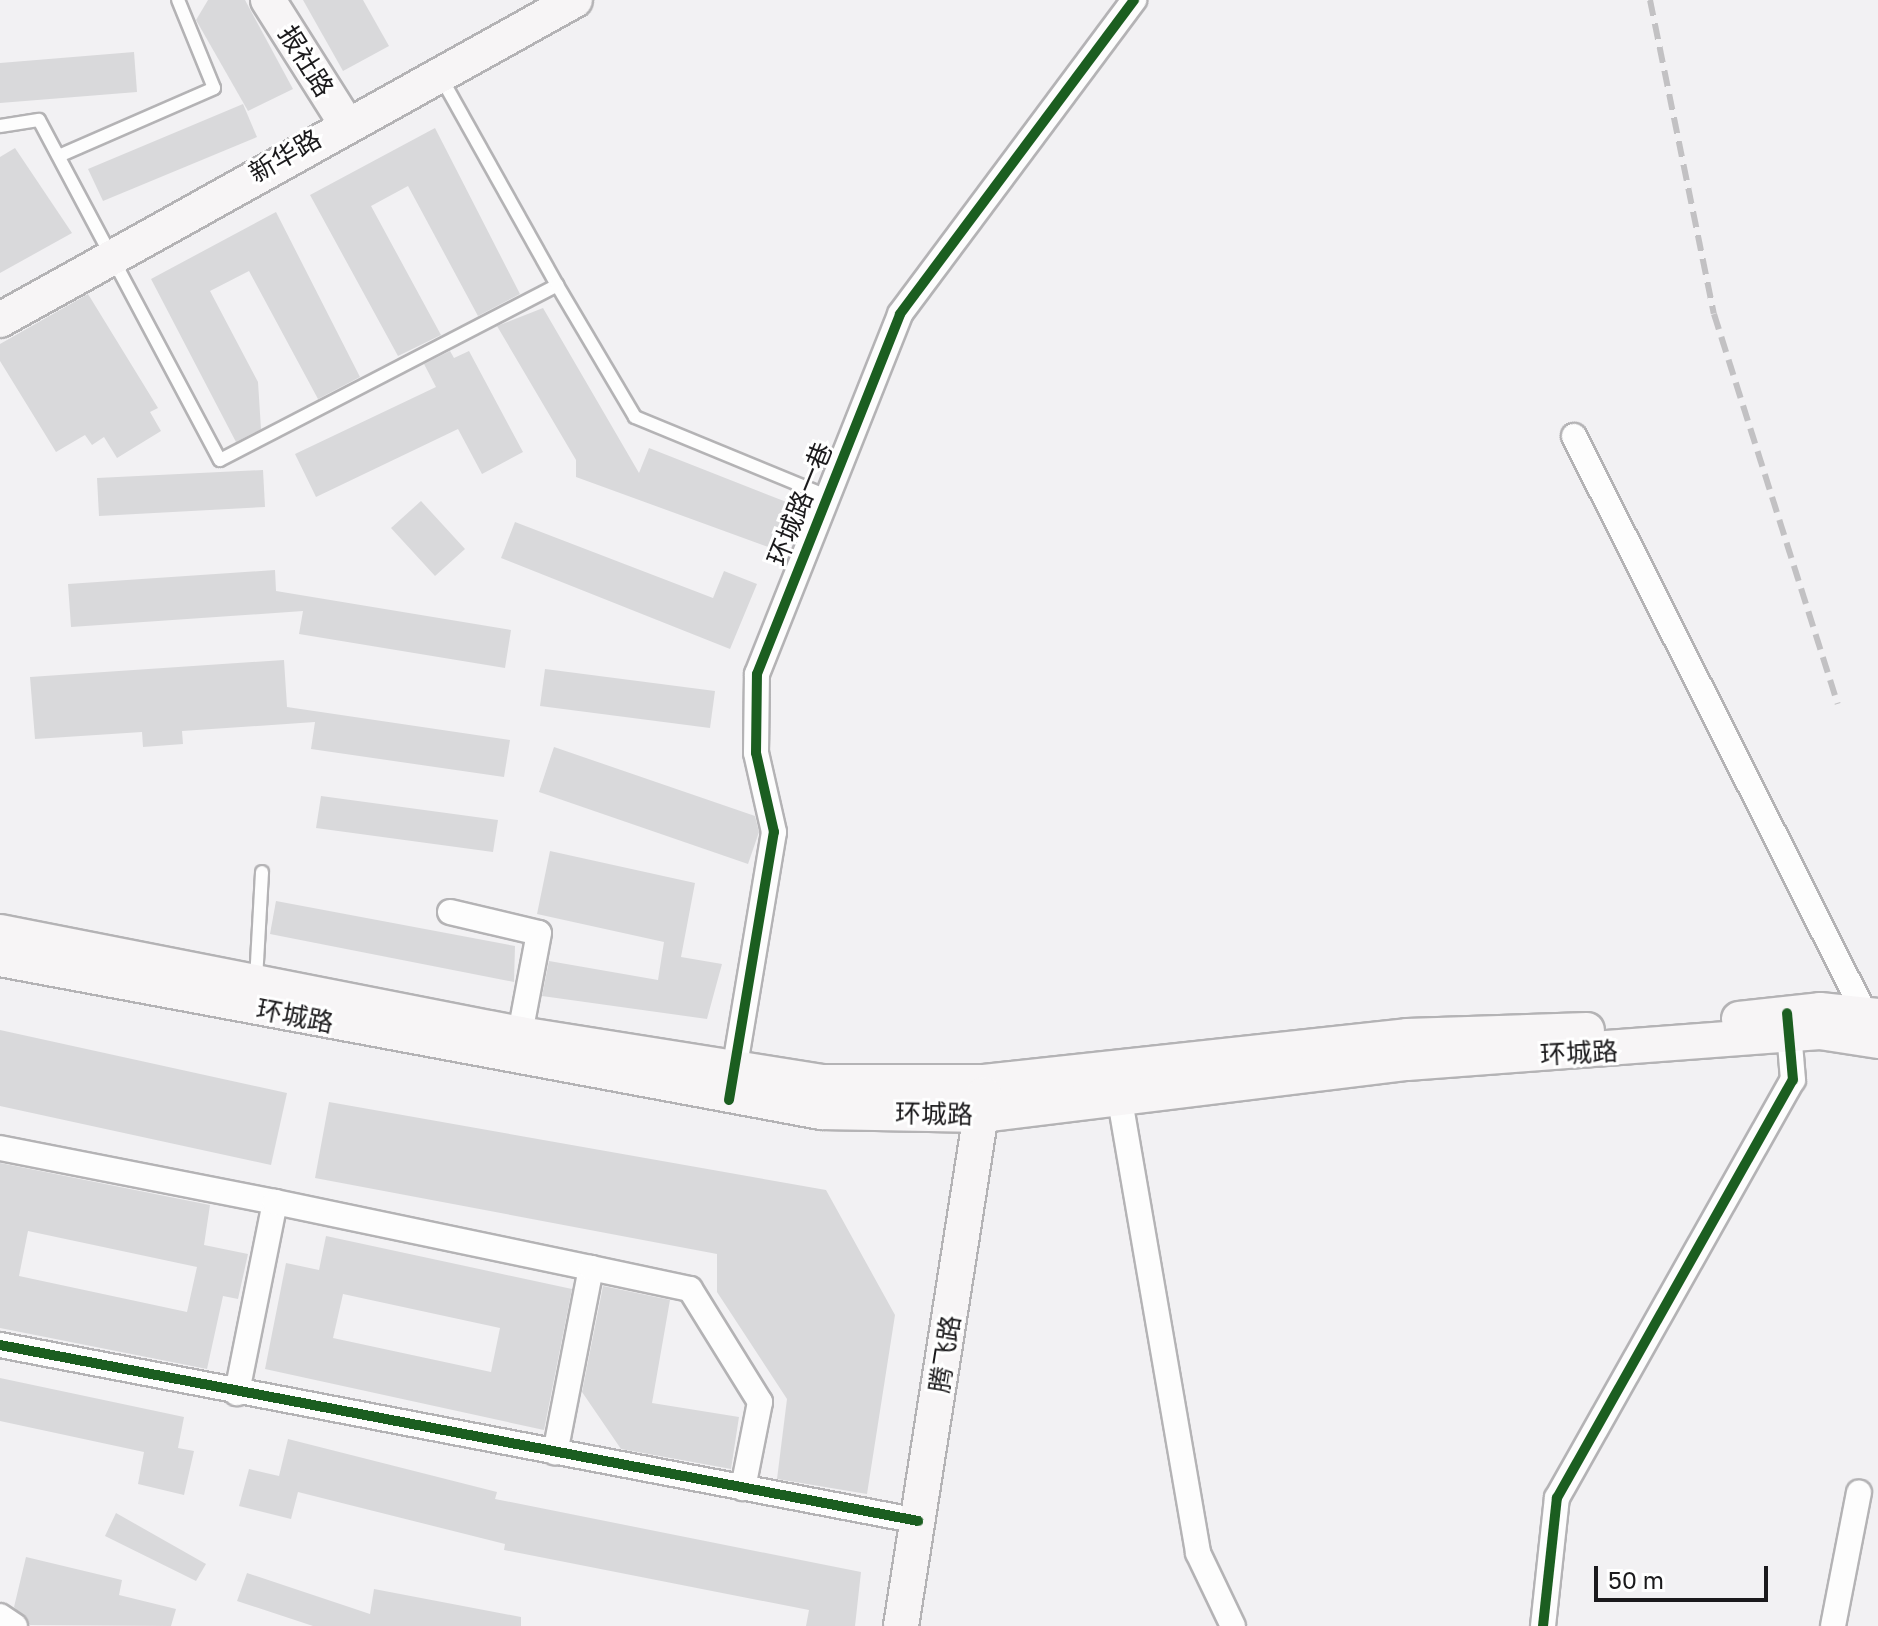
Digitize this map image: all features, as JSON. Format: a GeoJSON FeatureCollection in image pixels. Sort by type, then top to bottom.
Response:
{"type":"FeatureCollection","features":[{"type":"Feature","properties":{"kind":"main road","name":"报社路"},"geometry":{"type":"LineString","coordinates":[[268,0],[345,122]]}},
{"type":"Feature","properties":{"kind":"main road","name":"新华路"},"geometry":{"type":"LineString","coordinates":[[0,320],[345,122],[575,0]]}},
{"type":"Feature","properties":{"kind":"main road","name":"环城路"},"geometry":{"type":"LineString","coordinates":[[0,932],[520,1034],[732,1086]]}},
{"type":"Feature","properties":{"kind":"main road","name":"环城路"},"geometry":{"type":"LineString","coordinates":[[0,959],[732,1086],[824,1082],[983,1099],[1119,1100],[1407,1063],[1788,1025]]}},
{"type":"Feature","properties":{"kind":"main road","name":"环城路"},"geometry":{"type":"LineString","coordinates":[[983,1099],[1115,1065],[1407,1036],[1788,1025],[1820,1032],[1875,1019]]}},
{"type":"Feature","properties":{"kind":"main road","name":"腾飞路"},"geometry":{"type":"LineString","coordinates":[[901,1626],[983,1099]]}},
{"type":"Feature","properties":{"kind":"street","name":"环城路一巷"},"geometry":{"type":"LineString","coordinates":[[732,1086],[774,832],[756,753],[757,674],[900,314],[1134,0]]}},
{"type":"Feature","properties":{"kind":"street"},"geometry":{"type":"LineString","coordinates":[[1574,436],[1875,1019]]}},
{"type":"Feature","properties":{"kind":"street"},"geometry":{"type":"LineString","coordinates":[[450,912],[539,933],[520,1034]]}},
{"type":"Feature","properties":{"kind":"street"},"geometry":{"type":"LineString","coordinates":[[1543,1626],[1557,1498],[1793,1080],[1788,1025]]}},
{"type":"Feature","properties":{"kind":"street"},"geometry":{"type":"LineString","coordinates":[[1115,1065],[1198,1553],[1233,1626]]}},
{"type":"Feature","properties":{"kind":"street"},"geometry":{"type":"LineString","coordinates":[[0,1148],[690,1289],[760,1402],[743,1488]]}},
{"type":"Feature","properties":{"kind":"street"},"geometry":{"type":"LineString","coordinates":[[237,1393],[275,1202]]}},
{"type":"Feature","properties":{"kind":"street"},"geometry":{"type":"LineString","coordinates":[[555,1453],[591,1268]]}},
{"type":"Feature","properties":{"kind":"street"},"geometry":{"type":"LineString","coordinates":[[0,1345],[237,1393],[918,1521]]}},
{"type":"Feature","properties":{"kind":"street"},"geometry":{"type":"LineString","coordinates":[[1833,1626],[1859,1492]]}},
{"type":"Feature","properties":{"kind":"street"},"geometry":{"type":"LineString","coordinates":[[0,1616],[15,1626]]}},
{"type":"Feature","properties":{"kind":"lane"},"geometry":{"type":"LineString","coordinates":[[61,155],[214,88],[178,0]]}},
{"type":"Feature","properties":{"kind":"lane"},"geometry":{"type":"LineString","coordinates":[[439,74],[635,417],[827,496]]}},
{"type":"Feature","properties":{"kind":"lane"},"geometry":{"type":"LineString","coordinates":[[0,126],[39,120],[115,254],[220,460],[557,285]]}},
{"type":"Feature","properties":{"kind":"lane"},"geometry":{"type":"LineString","coordinates":[[256,983],[262,872]]}},
{"type":"Feature","properties":{"kind":"building"},"geometry":{"type":"Polygon","coordinates":[[[208,0],[245,0],[293,89],[248,111],[196,20],[208,0]]]}},
{"type":"Feature","properties":{"kind":"building"},"geometry":{"type":"Polygon","coordinates":[[[303,0],[363,0],[389,46],[343,71],[303,0]]]}},
{"type":"Feature","properties":{"kind":"building"},"geometry":{"type":"Polygon","coordinates":[[[134,52],[137,92],[0,103],[0,63],[134,52]]]}},
{"type":"Feature","properties":{"kind":"building"},"geometry":{"type":"Polygon","coordinates":[[[243,104],[257,137],[103,201],[88,169],[243,104]]]}},
{"type":"Feature","properties":{"kind":"building"},"geometry":{"type":"Polygon","coordinates":[[[435,128],[520,294],[478,316],[408,186],[371,206],[441,335],[398,356],[310,195],[435,128]]]}},
{"type":"Feature","properties":{"kind":"building"},"geometry":{"type":"Polygon","coordinates":[[[15,148],[72,233],[0,273],[0,157],[15,148]]]}},
{"type":"Feature","properties":{"kind":"building"},"geometry":{"type":"Polygon","coordinates":[[[276,212],[360,377],[318,399],[249,271],[210,291],[258,382],[261,429],[236,442],[151,279],[276,212]]]}},
{"type":"Feature","properties":{"kind":"building"},"geometry":{"type":"Polygon","coordinates":[[[88,294],[158,408],[150,412],[161,431],[117,458],[104,437],[92,445],[85,435],[56,452],[0,361],[0,344],[88,294]]]}},
{"type":"Feature","properties":{"kind":"building"},"geometry":{"type":"Polygon","coordinates":[[[543,308],[639,473],[649,448],[789,503],[771,548],[576,477],[576,460],[497,326],[543,308]]]}},
{"type":"Feature","properties":{"kind":"building"},"geometry":{"type":"Polygon","coordinates":[[[450,351],[454,358],[469,351],[523,452],[482,474],[458,429],[316,497],[295,454],[436,387],[424,364],[450,351]]]}},
{"type":"Feature","properties":{"kind":"building"},"geometry":{"type":"Polygon","coordinates":[[[263,470],[265,507],[99,516],[97,478],[263,470]]]}},
{"type":"Feature","properties":{"kind":"building"},"geometry":{"type":"Polygon","coordinates":[[[421,501],[465,549],[435,576],[391,528],[421,501]]]}},
{"type":"Feature","properties":{"kind":"building"},"geometry":{"type":"Polygon","coordinates":[[[515,522],[713,598],[724,571],[757,584],[730,649],[501,558],[515,522]]]}},
{"type":"Feature","properties":{"kind":"building"},"geometry":{"type":"Polygon","coordinates":[[[275,570],[276,591],[511,630],[505,668],[299,634],[303,611],[71,627],[68,584],[275,570]]]}},
{"type":"Feature","properties":{"kind":"building"},"geometry":{"type":"Polygon","coordinates":[[[284,660],[287,707],[510,740],[504,777],[311,749],[315,722],[182,731],[183,744],[143,747],[142,732],[35,739],[30,677],[284,660]]]}},
{"type":"Feature","properties":{"kind":"building"},"geometry":{"type":"Polygon","coordinates":[[[545,669],[715,691],[710,728],[540,706],[545,669]]]}},
{"type":"Feature","properties":{"kind":"building"},"geometry":{"type":"Polygon","coordinates":[[[554,747],[755,816],[759,832],[748,864],[539,792],[554,747]]]}},
{"type":"Feature","properties":{"kind":"building"},"geometry":{"type":"Polygon","coordinates":[[[321,796],[498,820],[493,852],[316,828],[321,796]]]}},
{"type":"Feature","properties":{"kind":"building"},"geometry":{"type":"Polygon","coordinates":[[[550,851],[695,883],[681,957],[722,964],[707,1019],[542,996],[549,961],[658,980],[664,942],[537,914],[550,851]]]}},
{"type":"Feature","properties":{"kind":"building"},"geometry":{"type":"Polygon","coordinates":[[[276,901],[515,946],[514,982],[270,934],[276,901]]]}},
{"type":"Feature","properties":{"kind":"building"},"geometry":{"type":"Polygon","coordinates":[[[0,1030],[287,1093],[271,1165],[0,1106],[0,1030]]]}},
{"type":"Feature","properties":{"kind":"building"},"geometry":{"type":"Polygon","coordinates":[[[329,1102],[826,1190],[895,1315],[867,1494],[777,1479],[787,1399],[717,1292],[717,1254],[315,1178],[329,1102]]]}},
{"type":"Feature","properties":{"kind":"building"},"geometry":{"type":"Polygon","coordinates":[[[0,1163],[210,1205],[204,1245],[248,1254],[238,1299],[223,1296],[207,1369],[0,1328],[0,1163]],[[28,1231],[19,1276],[187,1312],[197,1267],[28,1231]]]}},
{"type":"Feature","properties":{"kind":"building"},"geometry":{"type":"Polygon","coordinates":[[[326,1236],[572,1289],[544,1430],[265,1369],[286,1263],[319,1270],[326,1236]],[[343,1294],[333,1338],[491,1372],[500,1328],[343,1294]]]}},
{"type":"Feature","properties":{"kind":"building"},"geometry":{"type":"Polygon","coordinates":[[[603,1286],[670,1300],[652,1403],[739,1417],[731,1469],[621,1449],[582,1392],[603,1286]]]}},
{"type":"Feature","properties":{"kind":"building"},"geometry":{"type":"Polygon","coordinates":[[[0,1378],[184,1417],[178,1448],[194,1451],[184,1495],[138,1484],[144,1452],[0,1421],[0,1378]]]}},
{"type":"Feature","properties":{"kind":"building"},"geometry":{"type":"Polygon","coordinates":[[[288,1439],[497,1492],[495,1499],[861,1572],[855,1626],[806,1626],[809,1610],[504,1550],[505,1544],[298,1492],[291,1519],[239,1506],[249,1469],[279,1476],[288,1439]]]}},
{"type":"Feature","properties":{"kind":"building"},"geometry":{"type":"Polygon","coordinates":[[[116,1513],[206,1564],[196,1581],[105,1536],[116,1513]]]}},
{"type":"Feature","properties":{"kind":"building"},"geometry":{"type":"Polygon","coordinates":[[[26,1557],[122,1580],[119,1595],[176,1609],[171,1626],[30,1625],[14,1607],[26,1557]]]}},
{"type":"Feature","properties":{"kind":"building"},"geometry":{"type":"Polygon","coordinates":[[[247,1573],[370,1614],[374,1589],[521,1617],[521,1626],[313,1626],[237,1601],[247,1573]]]}},
{"type":"Feature","properties":{"kind":"railway"},"geometry":{"type":"LineString","coordinates":[[1650,0],[1714,314],[1838,704]]}},
{"type":"Feature","properties":{"kind":"cycle path"},"geometry":{"type":"LineString","coordinates":[[729,1100],[774,832],[756,753],[757,674],[900,314],[1134,0]]}},
{"type":"Feature","properties":{"kind":"cycle path"},"geometry":{"type":"LineString","coordinates":[[1543,1626],[1557,1498],[1793,1080],[1787,1013]]}},
{"type":"Feature","properties":{"kind":"cycle path"},"geometry":{"type":"LineString","coordinates":[[0,1345],[918,1521]]}}]}
